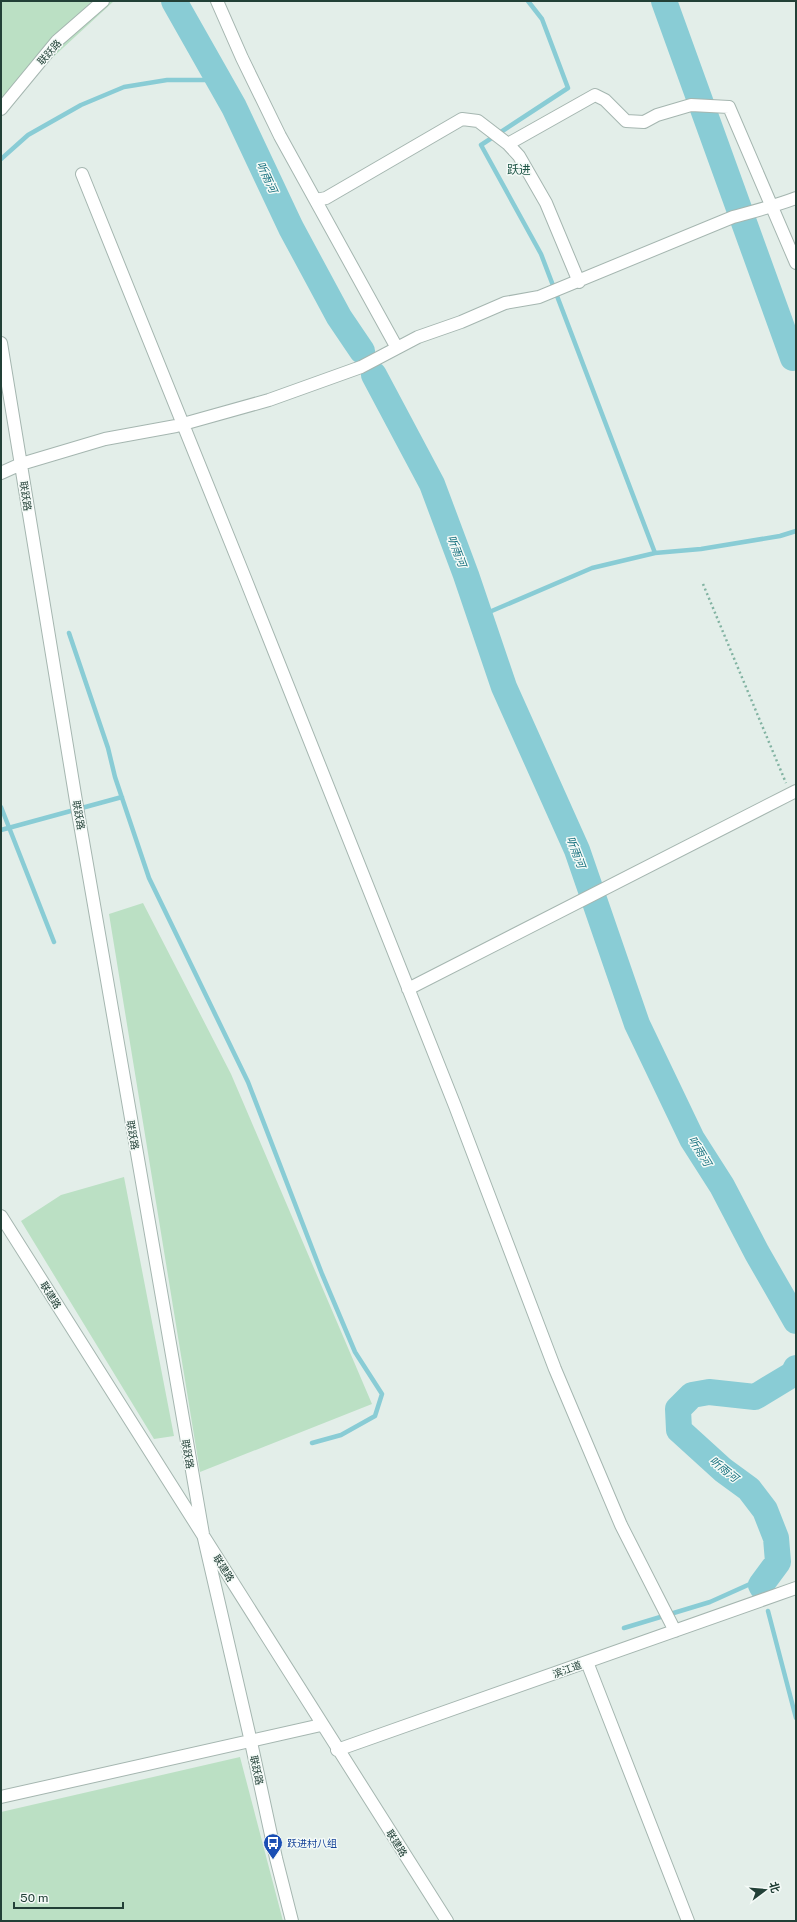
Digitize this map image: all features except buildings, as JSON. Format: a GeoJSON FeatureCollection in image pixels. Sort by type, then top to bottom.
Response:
{"type":"FeatureCollection","features":[{"type":"Feature","properties":{"kind":"street","name":"联跃路"},"geometry":{"type":"LineString","coordinates":[[1,109],[57,41],[103,1]]}},
{"type":"Feature","properties":{"kind":"street"},"geometry":{"type":"LineString","coordinates":[[218,1],[242,58],[270,114],[397,348]]}},
{"type":"Feature","properties":{"kind":"street"},"geometry":{"type":"LineString","coordinates":[[508,144],[595,96],[606,100],[626,121],[644,122],[658,115],[691,105],[729,107],[796,263]]}},
{"type":"Feature","properties":{"kind":"street"},"geometry":{"type":"LineString","coordinates":[[316,200],[326,198],[462,119],[478,121],[508,144],[519,156],[546,202],[579,282]]}},
{"type":"Feature","properties":{"kind":"street"},"geometry":{"type":"LineString","coordinates":[[82,174],[455,1106],[555,1369],[621,1525],[675,1631]]}},
{"type":"Feature","properties":{"kind":"street"},"geometry":{"type":"LineString","coordinates":[[1,473],[21,464],[105,439],[183,425],[276,397],[360,367],[418,337],[461,322],[505,303],[539,297],[579,282],[733,217],[772,207],[796,198]]}},
{"type":"Feature","properties":{"kind":"street","name":"联跃路"},"geometry":{"type":"LineString","coordinates":[[1,343],[76,801],[203,1534],[276,1858],[292,1921]]}},
{"type":"Feature","properties":{"kind":"street"},"geometry":{"type":"LineString","coordinates":[[408,989],[793,792]]}},
{"type":"Feature","properties":{"kind":"street","name":"联建路"},"geometry":{"type":"LineString","coordinates":[[1,1216],[203,1534],[321,1725],[447,1921]]}},
{"type":"Feature","properties":{"kind":"street","name":"滨江道"},"geometry":{"type":"LineString","coordinates":[[338,1750],[796,1588]]}},
{"type":"Feature","properties":{"kind":"street"},"geometry":{"type":"LineString","coordinates":[[587,1662],[688,1921]]}},
{"type":"Feature","properties":{"kind":"street"},"geometry":{"type":"LineString","coordinates":[[1,1796],[251,1742],[321,1725]]}},
{"type":"Feature","properties":{"kind":"path"},"geometry":{"type":"LineString","coordinates":[[704,584],[793,792]]}},
{"type":"Feature","properties":{"kind":"green space"},"geometry":{"type":"Polygon","coordinates":[[[1,1],[114,1],[1,105],[1,1]]]}},
{"type":"Feature","properties":{"kind":"green space"},"geometry":{"type":"Polygon","coordinates":[[[143,903],[231,1074],[372,1404],[200,1472],[109,914],[143,903]]]}},
{"type":"Feature","properties":{"kind":"green space"},"geometry":{"type":"Polygon","coordinates":[[[124,1177],[174,1436],[154,1439],[21,1221],[61,1195],[124,1177]]]}},
{"type":"Feature","properties":{"kind":"green space"},"geometry":{"type":"Polygon","coordinates":[[[240,1757],[283,1921],[1,1921],[1,1812],[240,1757]]]}},
{"type":"Feature","properties":{"kind":"waterway","name":"听雨河"},"geometry":{"type":"LineString","coordinates":[[174,1],[234,107],[291,228],[339,317],[362,351]]}},
{"type":"Feature","properties":{"kind":"waterway"},"geometry":{"type":"LineString","coordinates":[[528,1],[542,19],[568,88],[481,145],[541,254],[655,553]]}},
{"type":"Feature","properties":{"kind":"waterway"},"geometry":{"type":"LineString","coordinates":[[664,1],[793,358]]}},
{"type":"Feature","properties":{"kind":"waterway"},"geometry":{"type":"LineString","coordinates":[[1,159],[28,135],[81,105],[124,87],[167,80],[218,80]]}},
{"type":"Feature","properties":{"kind":"waterway"},"geometry":{"type":"LineString","coordinates":[[796,347],[793,358],[796,366]]}},
{"type":"Feature","properties":{"kind":"waterway","name":"听雨河"},"geometry":{"type":"LineString","coordinates":[[374,375],[432,484],[466,575],[504,687],[577,850],[637,1024],[692,1139],[722,1186],[757,1253],[796,1321]]}},
{"type":"Feature","properties":{"kind":"waterway"},"geometry":{"type":"LineString","coordinates":[[480,616],[592,568],[655,553],[701,549],[780,536],[796,531]]}},
{"type":"Feature","properties":{"kind":"waterway"},"geometry":{"type":"LineString","coordinates":[[69,633],[108,748],[115,777],[149,878],[248,1082],[322,1274],[355,1352],[382,1394],[375,1416],[341,1435],[312,1443]]}},
{"type":"Feature","properties":{"kind":"waterway"},"geometry":{"type":"LineString","coordinates":[[1,830],[122,797]]}},
{"type":"Feature","properties":{"kind":"waterway"},"geometry":{"type":"LineString","coordinates":[[1,807],[54,942]]}},
{"type":"Feature","properties":{"kind":"waterway","name":"听雨河"},"geometry":{"type":"LineString","coordinates":[[762,1587],[761,1585],[778,1562],[776,1538],[765,1510],[749,1489],[723,1470],[679,1430],[678,1409],[692,1395],[709,1392],[755,1397],[793,1374],[796,1368]]}},
{"type":"Feature","properties":{"kind":"waterway"},"geometry":{"type":"LineString","coordinates":[[624,1628],[710,1602],[768,1576]]}},
{"type":"Feature","properties":{"kind":"waterway","name":"听雨河"},"geometry":{"type":"LineString","coordinates":[[768,1611],[796,1718]]}},
{"type":"Feature","properties":{"kind":"place","name":"跃进村八组"},"geometry":{"type":"Point","coordinates":[273,1860]}},
{"type":"Feature","properties":{"kind":"district","name":"跃进"},"geometry":{"type":"Point","coordinates":[519,170]}}]}
